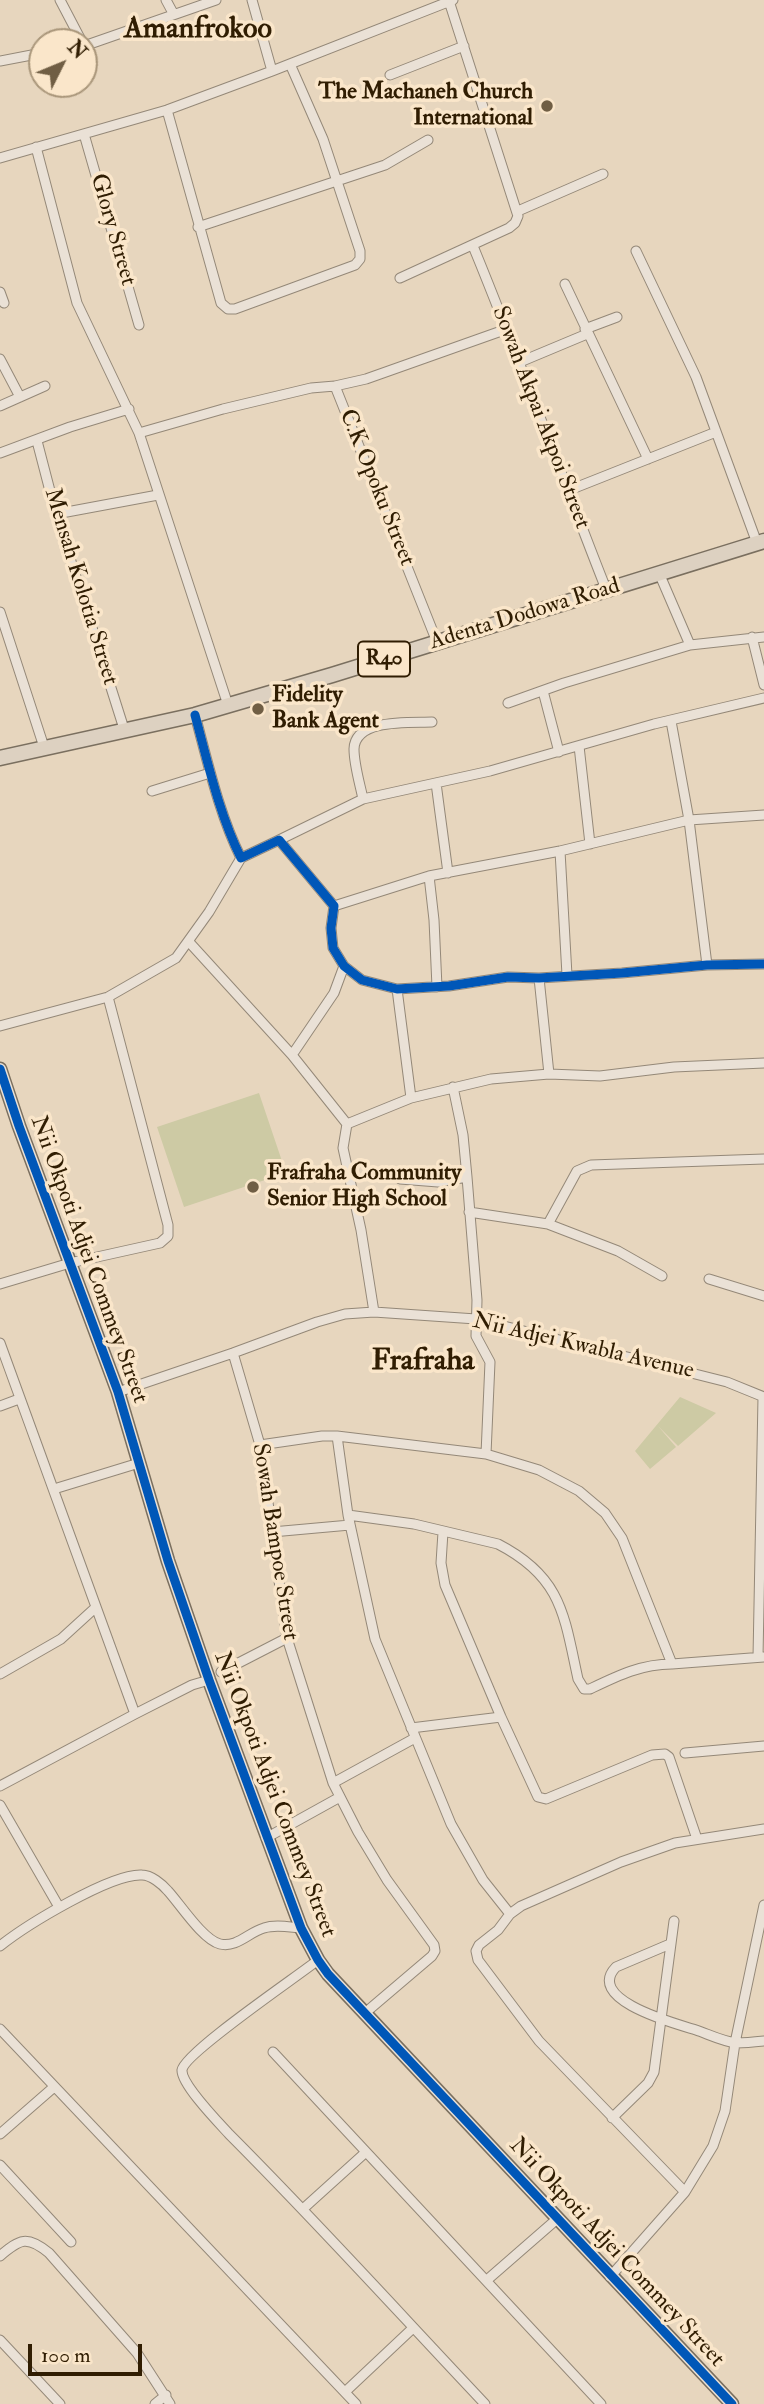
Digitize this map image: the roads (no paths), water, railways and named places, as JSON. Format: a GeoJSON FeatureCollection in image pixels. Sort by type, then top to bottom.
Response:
{"type":"FeatureCollection","features":[{"type":"Feature","properties":{"kind":"main road","name":"Adenta Dodowa Road"},"geometry":{"type":"LineString","coordinates":[[0,758],[195,715],[761,542]]}},
{"type":"Feature","properties":{"kind":"street"},"geometry":{"type":"LineString","coordinates":[[60,0],[75,28]]}},
{"type":"Feature","properties":{"kind":"street"},"geometry":{"type":"LineString","coordinates":[[166,0],[173,13]]}},
{"type":"Feature","properties":{"kind":"street"},"geometry":{"type":"LineString","coordinates":[[98,40],[216,0]]}},
{"type":"Feature","properties":{"kind":"street"},"geometry":{"type":"LineString","coordinates":[[253,0],[272,71]]}},
{"type":"Feature","properties":{"kind":"street"},"geometry":{"type":"LineString","coordinates":[[0,158],[167,110],[451,1],[518,211],[509,228],[400,278]]}},
{"type":"Feature","properties":{"kind":"street"},"geometry":{"type":"LineString","coordinates":[[390,75],[464,46]]}},
{"type":"Feature","properties":{"kind":"street"},"geometry":{"type":"LineString","coordinates":[[0,61],[28,56]]}},
{"type":"Feature","properties":{"kind":"street"},"geometry":{"type":"LineString","coordinates":[[167,110],[221,303],[228,309],[235,309],[355,265],[360,259],[360,251],[323,139],[290,65]]}},
{"type":"Feature","properties":{"kind":"street","name":"Glory Street"},"geometry":{"type":"LineString","coordinates":[[84,134],[139,325]]}},
{"type":"Feature","properties":{"kind":"street"},"geometry":{"type":"LineString","coordinates":[[198,227],[385,165],[428,140]]}},
{"type":"Feature","properties":{"kind":"street"},"geometry":{"type":"LineString","coordinates":[[36,147],[77,303],[139,433],[228,705]]}},
{"type":"Feature","properties":{"kind":"street"},"geometry":{"type":"LineString","coordinates":[[518,211],[603,174]]}},
{"type":"Feature","properties":{"kind":"street","name":"Sowah Akpai Akpoi Street"},"geometry":{"type":"LineString","coordinates":[[473,246],[606,589]]}},
{"type":"Feature","properties":{"kind":"street"},"geometry":{"type":"LineString","coordinates":[[636,251],[696,377],[761,542]]}},
{"type":"Feature","properties":{"kind":"street"},"geometry":{"type":"LineString","coordinates":[[565,284],[648,459]]}},
{"type":"Feature","properties":{"kind":"street"},"geometry":{"type":"LineString","coordinates":[[0,292],[4,303]]}},
{"type":"Feature","properties":{"kind":"street"},"geometry":{"type":"LineString","coordinates":[[520,362],[617,317]]}},
{"type":"Feature","properties":{"kind":"street","name":"C.K Opoku Street"},"geometry":{"type":"LineString","coordinates":[[437,642],[335,386],[366,379],[507,329]]}},
{"type":"Feature","properties":{"kind":"street"},"geometry":{"type":"LineString","coordinates":[[0,359],[20,397]]}},
{"type":"Feature","properties":{"kind":"street"},"geometry":{"type":"LineString","coordinates":[[0,406],[45,386]]}},
{"type":"Feature","properties":{"kind":"street"},"geometry":{"type":"LineString","coordinates":[[139,433],[273,397],[311,388],[335,386]]}},
{"type":"Feature","properties":{"kind":"street"},"geometry":{"type":"LineString","coordinates":[[0,453],[129,409]]}},
{"type":"Feature","properties":{"kind":"street"},"geometry":{"type":"LineString","coordinates":[[567,491],[716,432]]}},
{"type":"Feature","properties":{"kind":"street","name":"Mensah Kolotia Street"},"geometry":{"type":"LineString","coordinates":[[37,441],[56,513],[125,732]]}},
{"type":"Feature","properties":{"kind":"street"},"geometry":{"type":"LineString","coordinates":[[56,513],[158,495]]}},
{"type":"Feature","properties":{"kind":"street"},"geometry":{"type":"LineString","coordinates":[[659,573],[690,645]]}},
{"type":"Feature","properties":{"kind":"street"},"geometry":{"type":"LineString","coordinates":[[0,612],[44,747]]}},
{"type":"Feature","properties":{"kind":"street"},"geometry":{"type":"LineString","coordinates":[[752,636],[764,685]]}},
{"type":"Feature","properties":{"kind":"street"},"geometry":{"type":"LineString","coordinates":[[508,703],[690,645],[752,636],[764,637]]}},
{"type":"Feature","properties":{"kind":"street"},"geometry":{"type":"LineString","coordinates":[[543,691],[559,752]]}},
{"type":"Feature","properties":{"kind":"street"},"geometry":{"type":"LineString","coordinates":[[0,1026],[108,997],[176,958],[189,942],[241,858],[363,799],[579,747],[764,698]]}},
{"type":"Feature","properties":{"kind":"street"},"geometry":{"type":"LineString","coordinates":[[195,715],[210,773],[241,858]]}},
{"type":"Feature","properties":{"kind":"street"},"geometry":{"type":"LineString","coordinates":[[671,721],[689,820],[707,965]]}},
{"type":"Feature","properties":{"kind":"street"},"geometry":{"type":"LineString","coordinates":[[363,799],[354,748],[361,733],[383,724],[432,722]]}},
{"type":"Feature","properties":{"kind":"street"},"geometry":{"type":"LineString","coordinates":[[579,747],[590,844]]}},
{"type":"Feature","properties":{"kind":"street"},"geometry":{"type":"LineString","coordinates":[[152,791],[210,773]]}},
{"type":"Feature","properties":{"kind":"street"},"geometry":{"type":"LineString","coordinates":[[436,783],[448,873]]}},
{"type":"Feature","properties":{"kind":"street"},"geometry":{"type":"LineString","coordinates":[[334,906],[429,876],[560,851],[689,820],[764,815]]}},
{"type":"Feature","properties":{"kind":"street"},"geometry":{"type":"LineString","coordinates":[[279,840],[334,906],[331,928],[333,948],[344,966],[362,980],[397,989],[437,987],[508,977],[539,978],[707,965],[764,964]]}},
{"type":"Feature","properties":{"kind":"street"},"geometry":{"type":"LineString","coordinates":[[560,851],[567,975]]}},
{"type":"Feature","properties":{"kind":"street"},"geometry":{"type":"LineString","coordinates":[[429,876],[437,987]]}},
{"type":"Feature","properties":{"kind":"street"},"geometry":{"type":"LineString","coordinates":[[189,942],[292,1055],[347,1124],[343,1148],[361,1230],[374,1312]]}},
{"type":"Feature","properties":{"kind":"street"},"geometry":{"type":"LineString","coordinates":[[292,1055],[334,993],[344,966]]}},
{"type":"Feature","properties":{"kind":"street"},"geometry":{"type":"LineString","coordinates":[[539,978],[549,1074]]}},
{"type":"Feature","properties":{"kind":"street"},"geometry":{"type":"LineString","coordinates":[[397,989],[411,1098]]}},
{"type":"Feature","properties":{"kind":"street"},"geometry":{"type":"LineString","coordinates":[[0,1284],[70,1263],[160,1243],[168,1236],[168,1225],[108,997]]}},
{"type":"Feature","properties":{"kind":"street"},"geometry":{"type":"LineString","coordinates":[[347,1124],[411,1098],[491,1079],[549,1074],[600,1076],[674,1067],[764,1063]]}},
{"type":"Feature","properties":{"kind":"street","name":"Nii Okpoti Adjei Commey Street"},"geometry":{"type":"LineString","coordinates":[[0,1069],[118,1392],[169,1561],[209,1680],[301,1928],[318,1960],[610,2277],[732,2404]]}},
{"type":"Feature","properties":{"kind":"street"},"geometry":{"type":"LineString","coordinates":[[453,1087],[463,1135],[467,1177],[477,1300],[476,1336],[490,1362],[486,1454]]}},
{"type":"Feature","properties":{"kind":"street"},"geometry":{"type":"LineString","coordinates":[[548,1224],[577,1171],[590,1165],[764,1159]]}},
{"type":"Feature","properties":{"kind":"street"},"geometry":{"type":"LineString","coordinates":[[400,1179],[438,1182],[467,1177]]}},
{"type":"Feature","properties":{"kind":"street"},"geometry":{"type":"LineString","coordinates":[[469,1212],[548,1224],[618,1251],[662,1276]]}},
{"type":"Feature","properties":{"kind":"street"},"geometry":{"type":"LineString","coordinates":[[709,1279],[764,1296]]}},
{"type":"Feature","properties":{"kind":"street","name":"Nii Adjei Kwabla Avenue"},"geometry":{"type":"LineString","coordinates":[[118,1392],[327,1319],[345,1314],[374,1312],[476,1319],[727,1382],[764,1397]]}},
{"type":"Feature","properties":{"kind":"street"},"geometry":{"type":"LineString","coordinates":[[0,1343],[135,1714]]}},
{"type":"Feature","properties":{"kind":"street","name":"Sowah Bampoe Street"},"geometry":{"type":"LineString","coordinates":[[233,1353],[260,1445],[287,1638],[333,1783],[387,1880],[434,1945],[435,1951],[365,2013]]}},
{"type":"Feature","properties":{"kind":"street"},"geometry":{"type":"LineString","coordinates":[[272,1532],[349,1520],[403,1522],[498,1544],[527,1563],[549,1584],[559,1601],[578,1679],[584,1689],[590,1689],[637,1668],[655,1664],[761,1657],[764,1397]]}},
{"type":"Feature","properties":{"kind":"street"},"geometry":{"type":"LineString","coordinates":[[0,1406],[19,1399]]}},
{"type":"Feature","properties":{"kind":"street"},"geometry":{"type":"LineString","coordinates":[[337,1436],[349,1520],[375,1639],[451,1824],[483,1880],[510,1914]]}},
{"type":"Feature","properties":{"kind":"street"},"geometry":{"type":"LineString","coordinates":[[260,1445],[337,1436],[486,1454],[539,1470],[579,1491],[605,1513],[622,1538],[672,1664]]}},
{"type":"Feature","properties":{"kind":"street"},"geometry":{"type":"LineString","coordinates":[[54,1489],[139,1463]]}},
{"type":"Feature","properties":{"kind":"street"},"geometry":{"type":"LineString","coordinates":[[443,1532],[441,1574],[538,1797],[546,1799],[652,1755],[665,1754],[669,1757],[697,1839]]}},
{"type":"Feature","properties":{"kind":"street"},"geometry":{"type":"LineString","coordinates":[[0,1674],[61,1639],[95,1608]]}},
{"type":"Feature","properties":{"kind":"street"},"geometry":{"type":"LineString","coordinates":[[221,1672],[287,1638]]}},
{"type":"Feature","properties":{"kind":"street"},"geometry":{"type":"LineString","coordinates":[[0,1786],[192,1685],[209,1680]]}},
{"type":"Feature","properties":{"kind":"street"},"geometry":{"type":"LineString","coordinates":[[411,1728],[501,1717]]}},
{"type":"Feature","properties":{"kind":"street"},"geometry":{"type":"LineString","coordinates":[[333,1783],[415,1738]]}},
{"type":"Feature","properties":{"kind":"street"},"geometry":{"type":"LineString","coordinates":[[685,1753],[764,1746]]}},
{"type":"Feature","properties":{"kind":"street"},"geometry":{"type":"LineString","coordinates":[[266,1838],[340,1797]]}},
{"type":"Feature","properties":{"kind":"street"},"geometry":{"type":"LineString","coordinates":[[0,1805],[59,1907]]}},
{"type":"Feature","properties":{"kind":"street"},"geometry":{"type":"LineString","coordinates":[[685,2192],[539,2041],[478,1960],[476,1951],[510,1914],[521,1906],[621,1862],[675,1843],[764,1829]]}},
{"type":"Feature","properties":{"kind":"street"},"geometry":{"type":"LineString","coordinates":[[0,1947],[59,1907],[122,1877],[143,1875],[166,1888],[216,1943],[229,1945],[270,1926],[301,1928]]}},
{"type":"Feature","properties":{"kind":"street"},"geometry":{"type":"LineString","coordinates":[[610,2277],[685,2192],[719,2132],[764,1905]]}},
{"type":"Feature","properties":{"kind":"street"},"geometry":{"type":"LineString","coordinates":[[612,2119],[649,2083],[654,2071],[674,1921]]}},
{"type":"Feature","properties":{"kind":"street"},"geometry":{"type":"LineString","coordinates":[[670,1944],[616,1967],[611,1972],[610,1980],[615,1993],[637,2011],[735,2043],[764,2041]]}},
{"type":"Feature","properties":{"kind":"street"},"geometry":{"type":"LineString","coordinates":[[318,1960],[233,2022],[187,2061],[182,2069],[184,2079],[216,2120],[304,2208],[485,2404]]}},
{"type":"Feature","properties":{"kind":"street"},"geometry":{"type":"LineString","coordinates":[[0,2029],[356,2404]]}},
{"type":"Feature","properties":{"kind":"street"},"geometry":{"type":"LineString","coordinates":[[273,2052],[601,2404]]}},
{"type":"Feature","properties":{"kind":"street"},"geometry":{"type":"LineString","coordinates":[[0,2134],[54,2087]]}},
{"type":"Feature","properties":{"kind":"street"},"geometry":{"type":"LineString","coordinates":[[304,2208],[366,2152]]}},
{"type":"Feature","properties":{"kind":"street"},"geometry":{"type":"LineString","coordinates":[[0,2165],[71,2242]]}},
{"type":"Feature","properties":{"kind":"street"},"geometry":{"type":"LineString","coordinates":[[487,2280],[557,2219]]}},
{"type":"Feature","properties":{"kind":"street"},"geometry":{"type":"LineString","coordinates":[[0,2256],[17,2242],[23,2241],[38,2245],[49,2253],[137,2353],[168,2399],[155,2404]]}},
{"type":"Feature","properties":{"kind":"street"},"geometry":{"type":"LineString","coordinates":[[345,2392],[413,2328]]}},
{"type":"Feature","properties":{"kind":"street"},"geometry":{"type":"LineString","coordinates":[[0,2340],[61,2404]]}},
{"type":"Feature","properties":{"kind":"place","name":"The Machaneh Church International"},"geometry":{"type":"Point","coordinates":[547,106]}},
{"type":"Feature","properties":{"kind":"place","name":"Fidelity Bank Agent"},"geometry":{"type":"Point","coordinates":[258,709]}},
{"type":"Feature","properties":{"kind":"place","name":"Frafraha Community Senior High School"},"geometry":{"type":"Point","coordinates":[253,1187]}},
{"type":"Feature","properties":{"kind":"district","name":"Amanfrokoo"},"geometry":{"type":"Point","coordinates":[198,31]}},
{"type":"Feature","properties":{"kind":"district","name":"Frafraha"},"geometry":{"type":"Point","coordinates":[423,1363]}}]}
